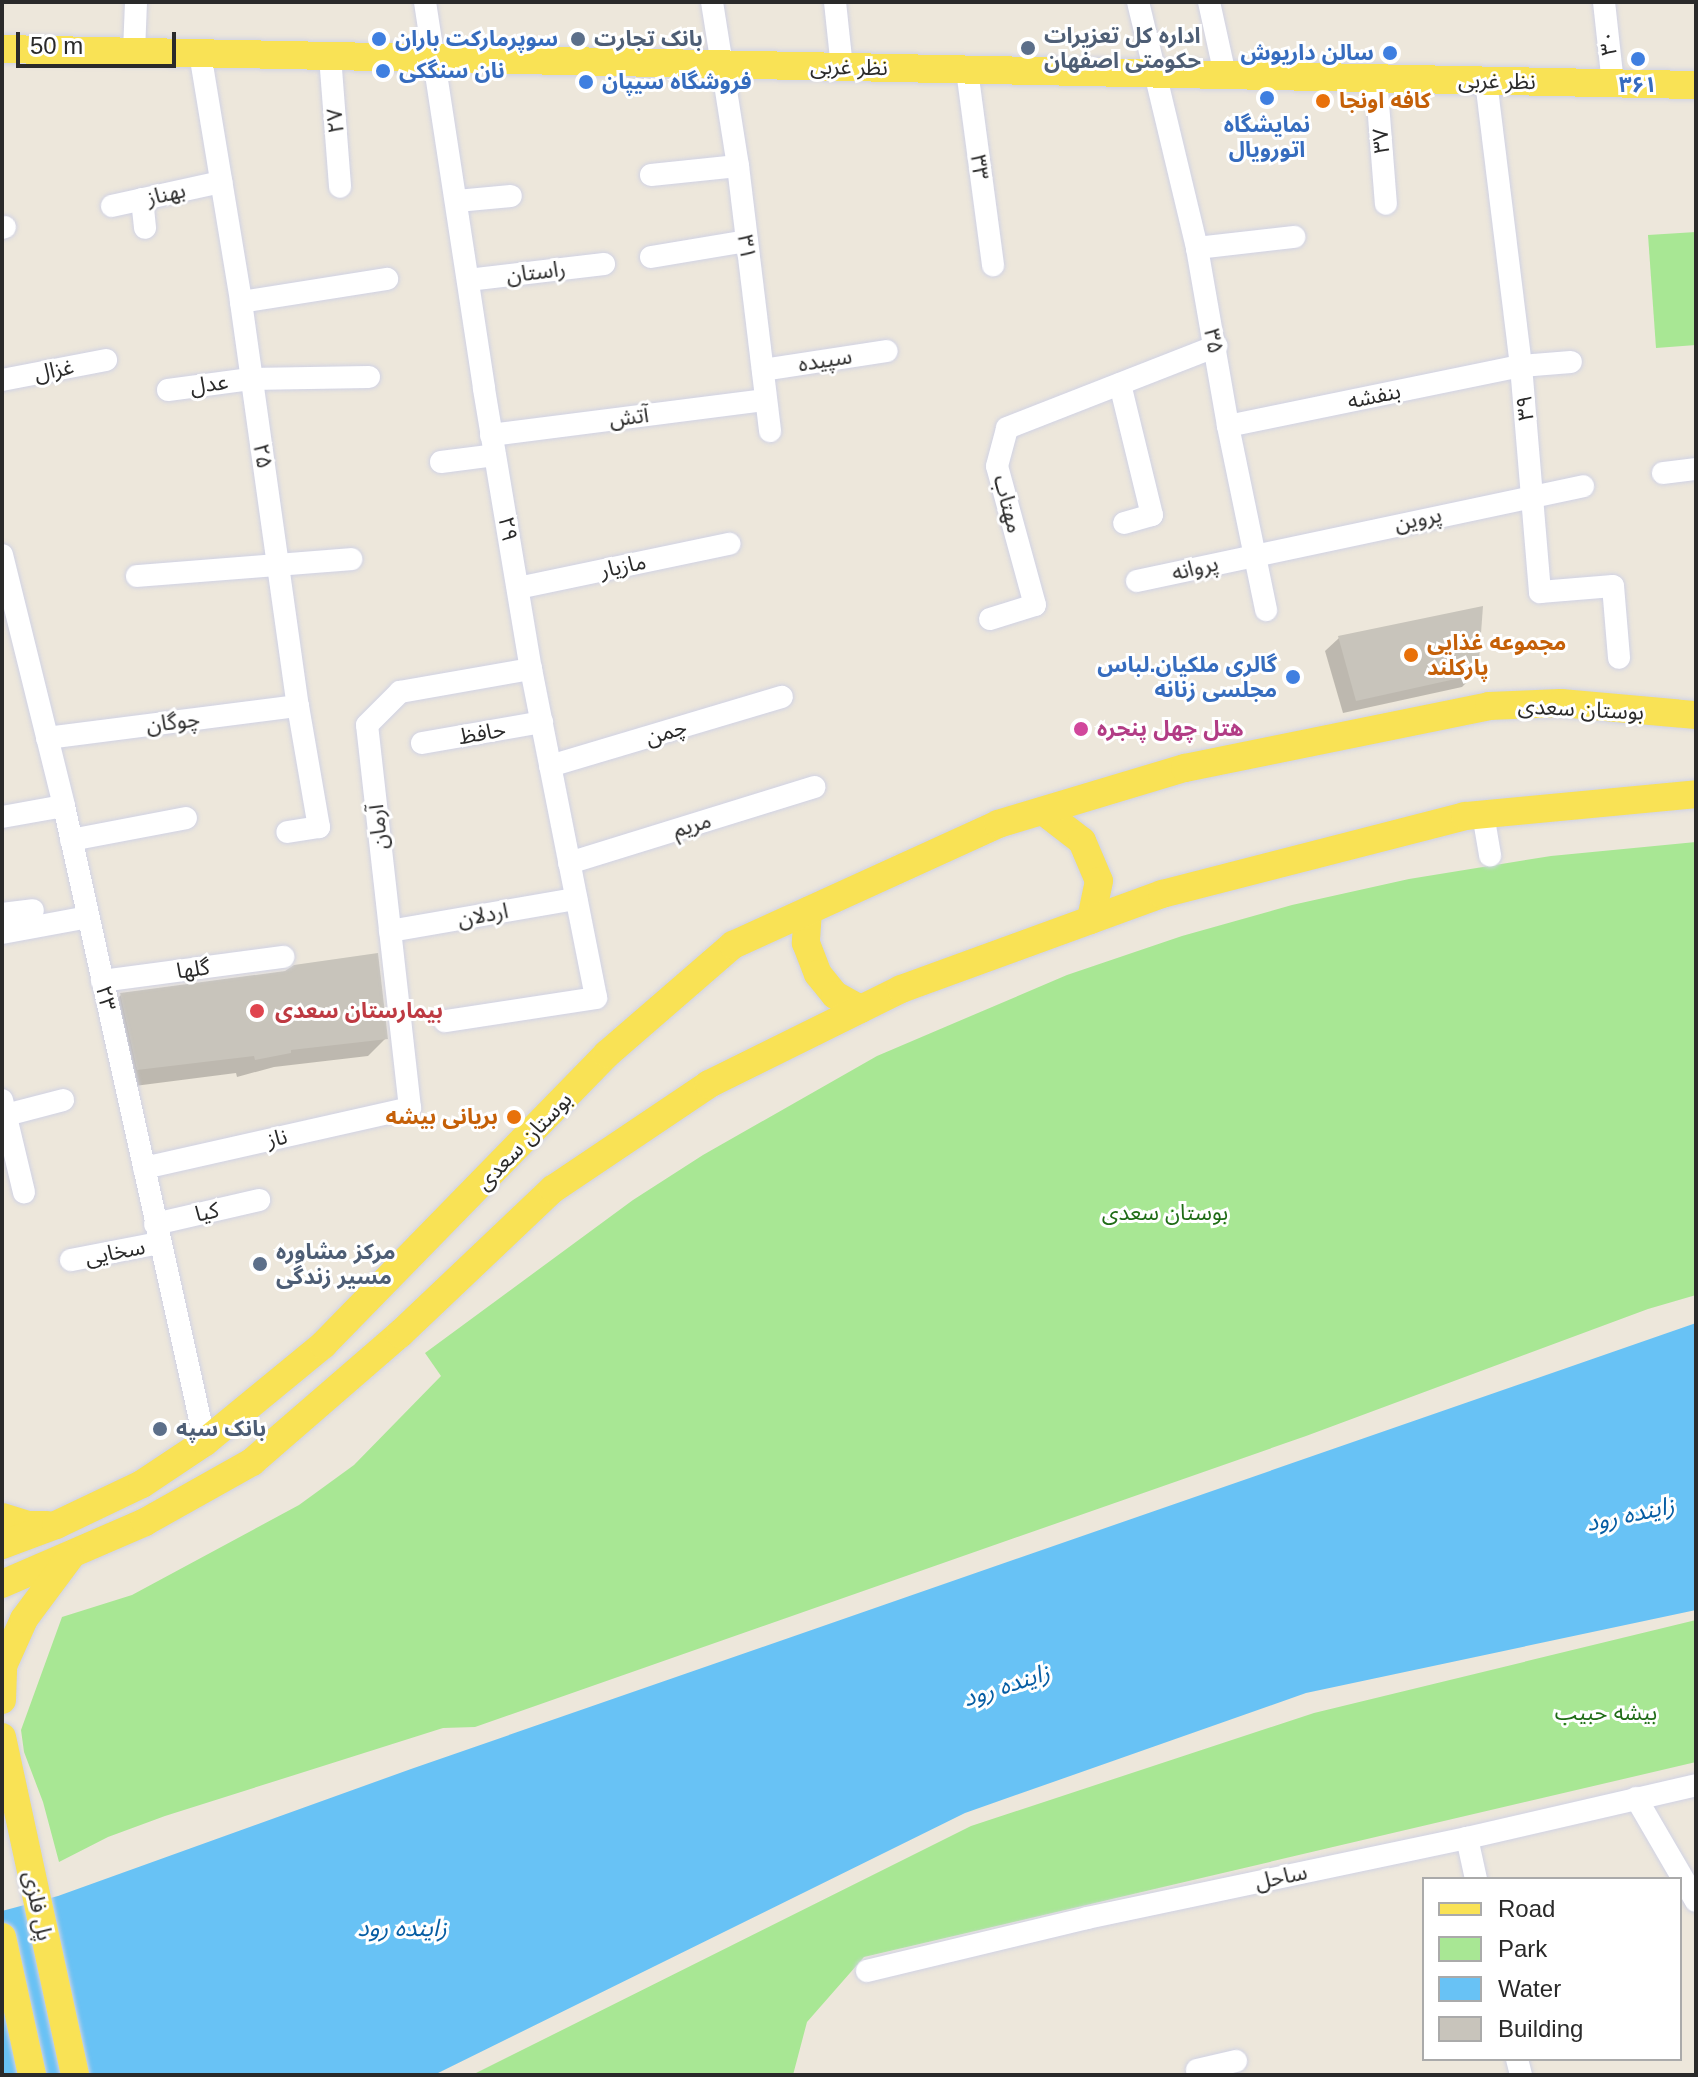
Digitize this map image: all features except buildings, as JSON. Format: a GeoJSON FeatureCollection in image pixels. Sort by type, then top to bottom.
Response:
{"type":"FeatureCollection","features":[{"type":"Feature","properties":{"kind":"main road","name":"نظر غربی"},"geometry":{"type":"LineString","coordinates":[[2,49],[1696,85]]}},
{"type":"Feature","properties":{"kind":"main road","name":"بوستان سعدی"},"geometry":{"type":"LineString","coordinates":[[2,1545],[56,1525],[142,1484],[205,1442],[323,1345],[607,1054],[733,945],[998,824],[1185,768],[1489,706],[1561,703],[1696,715]]}},
{"type":"Feature","properties":{"kind":"main road"},"geometry":{"type":"LineString","coordinates":[[2,1584],[145,1522],[252,1462],[400,1334],[553,1189],[709,1084],[901,989],[1162,894],[1483,814],[1696,794]]}},
{"type":"Feature","properties":{"kind":"main road"},"geometry":{"type":"LineString","coordinates":[[1043,811],[1082,841],[1099,881],[1091,920]]}},
{"type":"Feature","properties":{"kind":"main road"},"geometry":{"type":"LineString","coordinates":[[808,911],[806,943],[818,974],[835,995],[860,1009]]}},
{"type":"Feature","properties":{"kind":"main road"},"geometry":{"type":"LineString","coordinates":[[2,1517],[28,1525],[56,1525]]}},
{"type":"Feature","properties":{"kind":"main road"},"geometry":{"type":"LineString","coordinates":[[2,1700],[3,1666],[24,1619],[71,1555]]}},
{"type":"Feature","properties":{"kind":"main road","name":"پل فلزی"},"geometry":{"type":"LineString","coordinates":[[2,1737],[75,2075]]}},
{"type":"Feature","properties":{"kind":"main road","name":"پل فلزی"},"geometry":{"type":"LineString","coordinates":[[2,1937],[32,2075]]}},
{"type":"Feature","properties":{"kind":"street"},"geometry":{"type":"LineString","coordinates":[[134,52],[136,2]]}},
{"type":"Feature","properties":{"kind":"street","name":"۲۹"},"geometry":{"type":"LineString","coordinates":[[425,2],[531,669],[596,998],[445,1021]]}},
{"type":"Feature","properties":{"kind":"street","name":"۳۱"},"geometry":{"type":"LineString","coordinates":[[712,2],[719,64],[738,166],[770,431]]}},
{"type":"Feature","properties":{"kind":"street"},"geometry":{"type":"LineString","coordinates":[[835,2],[842,67]]}},
{"type":"Feature","properties":{"kind":"street","name":"۳۵"},"geometry":{"type":"LineString","coordinates":[[1138,2],[1197,248],[1228,426],[1266,610]]}},
{"type":"Feature","properties":{"kind":"street"},"geometry":{"type":"LineString","coordinates":[[1209,2],[1225,75]]}},
{"type":"Feature","properties":{"kind":"street","name":"۳۰"},"geometry":{"type":"LineString","coordinates":[[1604,2],[1613,84]]}},
{"type":"Feature","properties":{"kind":"street","name":"۲۵"},"geometry":{"type":"LineString","coordinates":[[200,53],[241,302],[298,706],[319,827],[287,832]]}},
{"type":"Feature","properties":{"kind":"street","name":"۲۷"},"geometry":{"type":"LineString","coordinates":[[330,56],[340,187]]}},
{"type":"Feature","properties":{"kind":"street","name":"۳۳"},"geometry":{"type":"LineString","coordinates":[[967,70],[993,265]]}},
{"type":"Feature","properties":{"kind":"street","name":"۳۷"},"geometry":{"type":"LineString","coordinates":[[1376,78],[1386,204]]}},
{"type":"Feature","properties":{"kind":"street","name":"۳۹"},"geometry":{"type":"LineString","coordinates":[[1486,81],[1521,366],[1540,592],[1613,586],[1619,658]]}},
{"type":"Feature","properties":{"kind":"street"},"geometry":{"type":"LineString","coordinates":[[651,175],[738,166]]}},
{"type":"Feature","properties":{"kind":"street","name":"بهناز"},"geometry":{"type":"LineString","coordinates":[[112,206],[221,182]]}},
{"type":"Feature","properties":{"kind":"street"},"geometry":{"type":"LineString","coordinates":[[457,201],[511,196]]}},
{"type":"Feature","properties":{"kind":"street"},"geometry":{"type":"LineString","coordinates":[[142,199],[145,228]]}},
{"type":"Feature","properties":{"kind":"street"},"geometry":{"type":"LineString","coordinates":[[1197,248],[1294,237]]}},
{"type":"Feature","properties":{"kind":"street"},"geometry":{"type":"LineString","coordinates":[[651,257],[747,241]]}},
{"type":"Feature","properties":{"kind":"street","name":"راستان"},"geometry":{"type":"LineString","coordinates":[[468,280],[604,264]]}},
{"type":"Feature","properties":{"kind":"street"},"geometry":{"type":"LineString","coordinates":[[241,302],[387,279]]}},
{"type":"Feature","properties":{"kind":"street","name":"مهتاب"},"geometry":{"type":"LineString","coordinates":[[990,619],[1035,605],[997,466],[1007,428],[1216,346]]}},
{"type":"Feature","properties":{"kind":"street","name":"سپیده"},"geometry":{"type":"LineString","coordinates":[[763,370],[887,351]]}},
{"type":"Feature","properties":{"kind":"street","name":"غزال"},"geometry":{"type":"LineString","coordinates":[[2,380],[106,360]]}},
{"type":"Feature","properties":{"kind":"street","name":"بنفشه"},"geometry":{"type":"LineString","coordinates":[[1228,426],[1521,366],[1571,362]]}},
{"type":"Feature","properties":{"kind":"street","name":"عدل"},"geometry":{"type":"LineString","coordinates":[[168,390],[250,379],[369,377]]}},
{"type":"Feature","properties":{"kind":"street"},"geometry":{"type":"LineString","coordinates":[[1120,384],[1152,515],[1124,523]]}},
{"type":"Feature","properties":{"kind":"street","name":"آتش"},"geometry":{"type":"LineString","coordinates":[[441,462],[493,445],[766,400]]}},
{"type":"Feature","properties":{"kind":"street"},"geometry":{"type":"LineString","coordinates":[[1663,473],[1696,469]]}},
{"type":"Feature","properties":{"kind":"street","name":"پروین"},"geometry":{"type":"LineString","coordinates":[[1253,554],[1532,494],[1583,486]]}},
{"type":"Feature","properties":{"kind":"street","name":"مازیار"},"geometry":{"type":"LineString","coordinates":[[518,588],[729,544]]}},
{"type":"Feature","properties":{"kind":"street","name":"پروانه"},"geometry":{"type":"LineString","coordinates":[[1137,581],[1253,554]]}},
{"type":"Feature","properties":{"kind":"street","name":"۲۳"},"geometry":{"type":"LineString","coordinates":[[2,555],[64,806],[205,1442]]}},
{"type":"Feature","properties":{"kind":"street"},"geometry":{"type":"LineString","coordinates":[[137,576],[351,559]]}},
{"type":"Feature","properties":{"kind":"street","name":"آرمان"},"geometry":{"type":"LineString","coordinates":[[410,1108],[367,725],[400,692],[531,669]]}},
{"type":"Feature","properties":{"kind":"street","name":"چمن"},"geometry":{"type":"LineString","coordinates":[[550,766],[782,697]]}},
{"type":"Feature","properties":{"kind":"street","name":"چوگان"},"geometry":{"type":"LineString","coordinates":[[47,738],[298,706]]}},
{"type":"Feature","properties":{"kind":"street","name":"حافظ"},"geometry":{"type":"LineString","coordinates":[[422,743],[542,722]]}},
{"type":"Feature","properties":{"kind":"street","name":"مریم"},"geometry":{"type":"LineString","coordinates":[[569,863],[815,787]]}},
{"type":"Feature","properties":{"kind":"street"},"geometry":{"type":"LineString","coordinates":[[2,817],[64,806]]}},
{"type":"Feature","properties":{"kind":"street"},"geometry":{"type":"LineString","coordinates":[[1483,814],[1488,862]]}},
{"type":"Feature","properties":{"kind":"street"},"geometry":{"type":"LineString","coordinates":[[71,840],[186,818]]}},
{"type":"Feature","properties":{"kind":"street","name":"اردلان"},"geometry":{"type":"LineString","coordinates":[[390,931],[576,899]]}},
{"type":"Feature","properties":{"kind":"street"},"geometry":{"type":"LineString","coordinates":[[2,914],[33,910]]}},
{"type":"Feature","properties":{"kind":"street"},"geometry":{"type":"LineString","coordinates":[[2,933],[88,917]]}},
{"type":"Feature","properties":{"kind":"street","name":"گلها"},"geometry":{"type":"LineString","coordinates":[[102,981],[283,957]]}},
{"type":"Feature","properties":{"kind":"street"},"geometry":{"type":"LineString","coordinates":[[24,1192],[4,1107],[63,1100]]}},
{"type":"Feature","properties":{"kind":"street","name":"ناز"},"geometry":{"type":"LineString","coordinates":[[144,1168],[410,1108]]}},
{"type":"Feature","properties":{"kind":"street","name":"کیا"},"geometry":{"type":"LineString","coordinates":[[157,1234],[259,1200]]}},
{"type":"Feature","properties":{"kind":"street","name":"سخایی"},"geometry":{"type":"LineString","coordinates":[[71,1260],[157,1234]]}},
{"type":"Feature","properties":{"kind":"street","name":"ساحل"},"geometry":{"type":"LineString","coordinates":[[867,1971],[1087,1918],[1467,1838],[1696,1785]]}},
{"type":"Feature","properties":{"kind":"street"},"geometry":{"type":"LineString","coordinates":[[1636,1798],[1696,1901]]}},
{"type":"Feature","properties":{"kind":"street"},"geometry":{"type":"LineString","coordinates":[[1467,1838],[1476,1877]]}},
{"type":"Feature","properties":{"kind":"street"},"geometry":{"type":"LineString","coordinates":[[1197,2070],[1236,2061]]}},
{"type":"Feature","properties":{"kind":"green space"},"geometry":{"type":"Polygon","coordinates":[[[1696,232],[1696,345],[1656,348],[1648,235],[1696,232]]]}},
{"type":"Feature","properties":{"kind":"green space","name":"بوستان سعدی"},"geometry":{"type":"Polygon","coordinates":[[[1696,842],[1696,1295],[1648,1309],[1306,1436],[475,1727],[443,1728],[165,1816],[108,1837],[59,1862],[43,1802],[24,1752],[21,1730],[62,1617],[132,1595],[299,1505],[354,1465],[441,1376],[425,1353],[633,1200],[703,1155],[877,1056],[1067,975],[1182,936],[1292,905],[1409,879],[1551,856],[1696,842]]]}},
{"type":"Feature","properties":{"kind":"green space","name":"بیشه حبیب"},"geometry":{"type":"Polygon","coordinates":[[[1696,1620],[1696,1762],[864,1957],[807,2022],[793,2075],[472,2075],[971,1826],[1314,1713],[1696,1620]]]}},
{"type":"Feature","properties":{"kind":"water","name":"زاینده رود"},"geometry":{"type":"Polygon","coordinates":[[[1696,1323],[1696,1610],[1306,1693],[965,1813],[434,2075],[2,2075],[2,1911],[58,1896],[411,1769],[1696,1323]]]}},
{"type":"Feature","properties":{"kind":"place","name":"سوپرمارکت باران"},"geometry":{"type":"Point","coordinates":[379,39]}},
{"type":"Feature","properties":{"kind":"place","name":"بانک تجارت"},"geometry":{"type":"Point","coordinates":[578,39]}},
{"type":"Feature","properties":{"kind":"place","name":"اداره کل تعزیرات حکومتی اصفهان"},"geometry":{"type":"Point","coordinates":[1028,48]}},
{"type":"Feature","properties":{"kind":"place","name":"سالن داریوش"},"geometry":{"type":"Point","coordinates":[1390,53]}},
{"type":"Feature","properties":{"kind":"place","name":"۳۶۱"},"geometry":{"type":"Point","coordinates":[1638,59]}},
{"type":"Feature","properties":{"kind":"place","name":"نان سنگکی"},"geometry":{"type":"Point","coordinates":[383,71]}},
{"type":"Feature","properties":{"kind":"place","name":"فروشگاه سیپان"},"geometry":{"type":"Point","coordinates":[586,82]}},
{"type":"Feature","properties":{"kind":"place","name":"نمایشگاه اتورویال"},"geometry":{"type":"Point","coordinates":[1267,98]}},
{"type":"Feature","properties":{"kind":"place","name":"کافه اونجا"},"geometry":{"type":"Point","coordinates":[1323,101]}},
{"type":"Feature","properties":{"kind":"place","name":"مجموعه غذایی پارکلند"},"geometry":{"type":"Point","coordinates":[1411,655]}},
{"type":"Feature","properties":{"kind":"place","name":"گالری ملکیان.لباس مجلسی زنانه"},"geometry":{"type":"Point","coordinates":[1293,677]}},
{"type":"Feature","properties":{"kind":"place","name":"هتل چهل پنجره"},"geometry":{"type":"Point","coordinates":[1081,729]}},
{"type":"Feature","properties":{"kind":"place","name":"بیمارستان سعدی"},"geometry":{"type":"Point","coordinates":[257,1011]}},
{"type":"Feature","properties":{"kind":"place","name":"بریانی بیشه"},"geometry":{"type":"Point","coordinates":[514,1117]}},
{"type":"Feature","properties":{"kind":"place","name":"مرکز مشاوره مسیر زندگی"},"geometry":{"type":"Point","coordinates":[260,1264]}},
{"type":"Feature","properties":{"kind":"place","name":"بانک سپه"},"geometry":{"type":"Point","coordinates":[160,1429]}}]}
